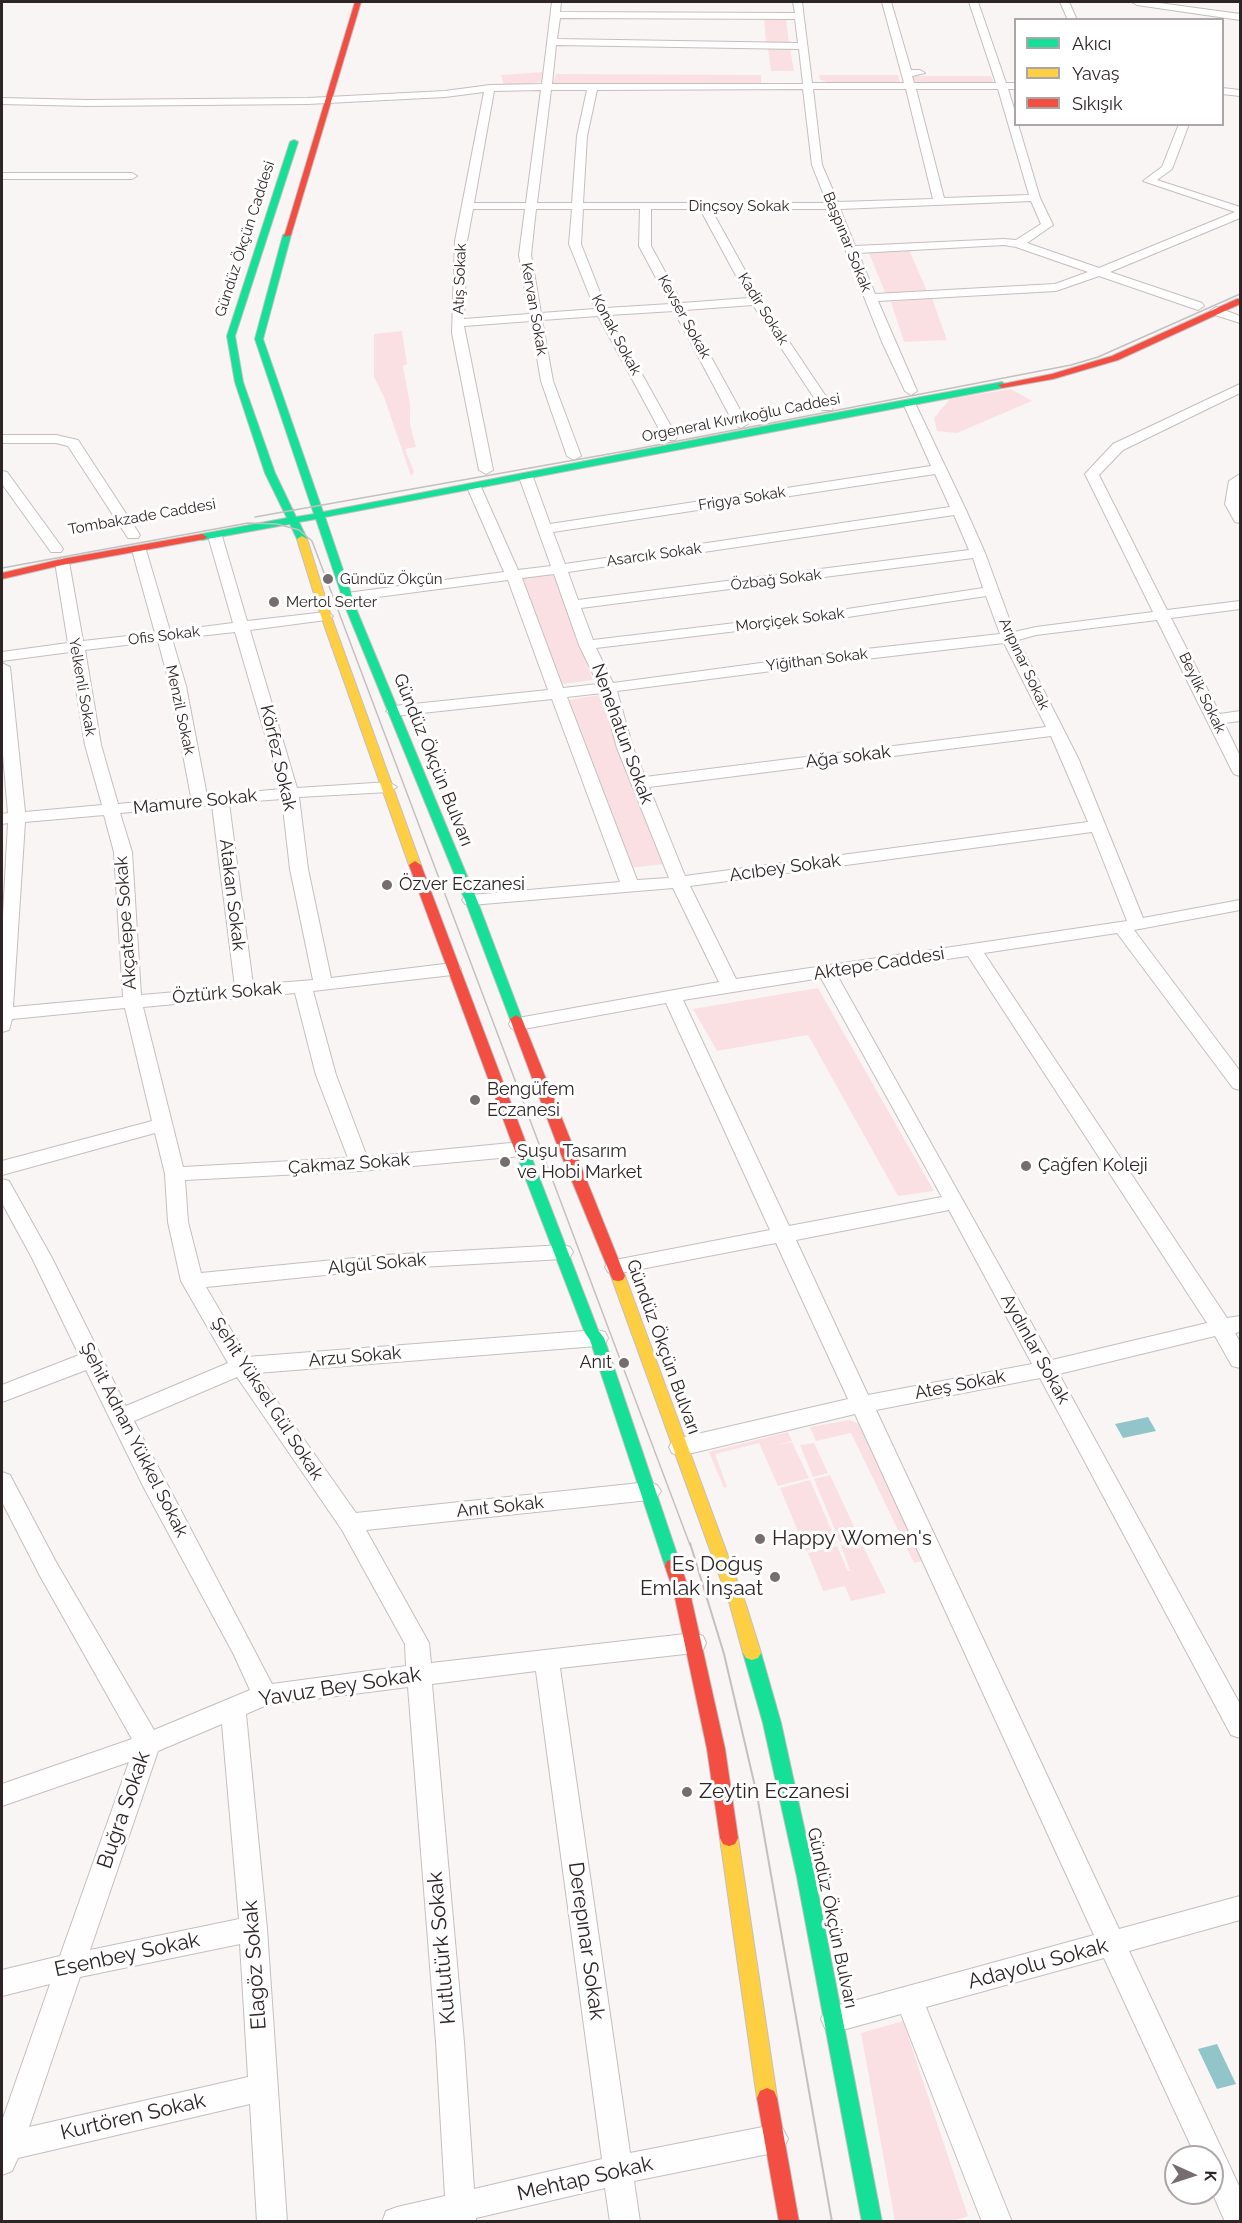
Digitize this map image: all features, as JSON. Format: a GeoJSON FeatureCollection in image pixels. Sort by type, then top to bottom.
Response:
{"type":"FeatureCollection","features":[{"type":"Feature","properties":{"kind":"street"},"geometry":{"type":"LineString","coordinates":[[319,509],[259,339],[326,100],[358,2]]}},
{"type":"Feature","properties":{"kind":"street","name":"Kervan Sokak"},"geometry":{"type":"LineString","coordinates":[[557,2],[525,255],[547,381],[574,456]]}},
{"type":"Feature","properties":{"kind":"street","name":"Başpınar Sokak"},"geometry":{"type":"LineString","coordinates":[[798,2],[803,46],[812,73],[807,87],[817,165],[910,397]]}},
{"type":"Feature","properties":{"kind":"street"},"geometry":{"type":"LineString","coordinates":[[887,2],[902,73],[910,87],[939,202]]}},
{"type":"Feature","properties":{"kind":"street"},"geometry":{"type":"LineString","coordinates":[[974,2],[1035,198],[1047,225],[1018,244]]}},
{"type":"Feature","properties":{"kind":"street"},"geometry":{"type":"LineString","coordinates":[[1065,2],[1072,18]]}},
{"type":"Feature","properties":{"kind":"street"},"geometry":{"type":"LineString","coordinates":[[1137,2],[1240,17]]}},
{"type":"Feature","properties":{"kind":"street"},"geometry":{"type":"LineString","coordinates":[[1224,24],[1228,14]]}},
{"type":"Feature","properties":{"kind":"street"},"geometry":{"type":"LineString","coordinates":[[555,15],[800,16]]}},
{"type":"Feature","properties":{"kind":"street"},"geometry":{"type":"LineString","coordinates":[[551,42],[803,46]]}},
{"type":"Feature","properties":{"kind":"street"},"geometry":{"type":"LineString","coordinates":[[902,73],[930,74]]}},
{"type":"Feature","properties":{"kind":"street"},"geometry":{"type":"LineString","coordinates":[[2,101],[306,108],[326,100],[445,94],[490,88],[1014,86]]}},
{"type":"Feature","properties":{"kind":"street","name":"Konak Sokak"},"geometry":{"type":"LineString","coordinates":[[593,87],[582,136],[574,244],[602,313],[670,437]]}},
{"type":"Feature","properties":{"kind":"street","name":"Atış Sokak"},"geometry":{"type":"LineString","coordinates":[[490,88],[460,241],[458,333],[478,476],[630,886]]}},
{"type":"Feature","properties":{"kind":"street"},"geometry":{"type":"LineString","coordinates":[[1224,91],[1240,93]]}},
{"type":"Feature","properties":{"kind":"street","name":"Gündüz Ökçün Caddesi"},"geometry":{"type":"LineString","coordinates":[[292,514],[270,473],[239,382],[231,336],[306,108]]}},
{"type":"Feature","properties":{"kind":"street"},"geometry":{"type":"LineString","coordinates":[[1183,126],[1167,169],[1148,181],[1240,212]]}},
{"type":"Feature","properties":{"kind":"street"},"geometry":{"type":"LineString","coordinates":[[2,176],[132,176]]}},
{"type":"Feature","properties":{"kind":"street","name":"Dinçsoy Sokak"},"geometry":{"type":"LineString","coordinates":[[467,206],[832,206],[1035,198]]}},
{"type":"Feature","properties":{"kind":"street","name":"Kevser Sokak"},"geometry":{"type":"LineString","coordinates":[[646,206],[645,246],[741,424]]}},
{"type":"Feature","properties":{"kind":"street","name":"Kadir Sokak"},"geometry":{"type":"LineString","coordinates":[[704,207],[756,301],[827,407]]}},
{"type":"Feature","properties":{"kind":"street"},"geometry":{"type":"LineString","coordinates":[[870,298],[1056,287],[1099,272],[1240,212]]}},
{"type":"Feature","properties":{"kind":"street"},"geometry":{"type":"LineString","coordinates":[[850,250],[1004,242],[1018,244],[1198,306]]}},
{"type":"Feature","properties":{"kind":"street"},"geometry":{"type":"LineString","coordinates":[[478,476],[827,407],[910,397],[1087,355],[1240,288]]}},
{"type":"Feature","properties":{"kind":"street"},"geometry":{"type":"LineString","coordinates":[[458,323],[756,301]]}},
{"type":"Feature","properties":{"kind":"street","name":"Orgeneral Kıvrıkoğlu Caddesi"},"geometry":{"type":"LineString","coordinates":[[319,509],[478,476],[526,477],[776,427],[910,397],[1053,376],[1092,367],[1240,301]]}},
{"type":"Feature","properties":{"kind":"street"},"geometry":{"type":"LineString","coordinates":[[1216,311],[1240,320]]}},
{"type":"Feature","properties":{"kind":"street","name":"Beylik Sokak"},"geometry":{"type":"LineString","coordinates":[[1240,388],[1118,447],[1092,474],[1164,614],[1240,771]]}},
{"type":"Feature","properties":{"kind":"street","name":"Arıpınar Sokak"},"geometry":{"type":"LineString","coordinates":[[910,397],[938,469],[978,553],[1009,638],[1071,760],[1098,826],[1130,926],[1240,1084]]}},
{"type":"Feature","properties":{"kind":"street","name":"Menzil Sokak"},"geometry":{"type":"LineString","coordinates":[[2,439],[56,439],[73,443],[136,543],[178,686],[200,801]]}},
{"type":"Feature","properties":{"kind":"street","name":"Frigya Sokak"},"geometry":{"type":"LineString","coordinates":[[545,529],[938,469]]}},
{"type":"Feature","properties":{"kind":"street"},"geometry":{"type":"LineString","coordinates":[[2,475],[59,556]]}},
{"type":"Feature","properties":{"kind":"street","name":"Nenehatun Sokak"},"geometry":{"type":"LineString","coordinates":[[526,477],[587,645],[608,688],[625,748],[639,783],[679,882],[730,986]]}},
{"type":"Feature","properties":{"kind":"street"},"geometry":{"type":"LineString","coordinates":[[1240,478],[1236,481],[1232,504],[1240,519]]}},
{"type":"Feature","properties":{"kind":"street"},"geometry":{"type":"LineString","coordinates":[[406,485],[319,509],[292,514],[452,969],[563,1252],[592,1333],[597,1338],[650,1491],[682,1593],[716,1749],[773,2139],[789,2222]]}},
{"type":"Feature","properties":{"kind":"street","name":"Gündüz Ökçün Bulvarı"},"geometry":{"type":"LineString","coordinates":[[319,509],[347,597],[471,900],[565,1147],[615,1267],[738,1605],[772,1723],[835,2019],[872,2222]]}},
{"type":"Feature","properties":{"kind":"street","name":"Asarcık Sokak"},"geometry":{"type":"LineString","coordinates":[[347,597],[560,569],[959,510]]}},
{"type":"Feature","properties":{"kind":"street","name":"Tombakzade Caddesi"},"geometry":{"type":"LineString","coordinates":[[136,543],[215,536],[236,532],[292,514]]}},
{"type":"Feature","properties":{"kind":"street","name":"Tombakzade Caddesi"},"geometry":{"type":"LineString","coordinates":[[2,576],[59,556],[292,514]]}},
{"type":"Feature","properties":{"kind":"street","name":"Körfez Sokak"},"geometry":{"type":"LineString","coordinates":[[215,536],[290,793],[299,868],[323,985]]}},
{"type":"Feature","properties":{"kind":"street","name":"Özbağ Sokak"},"geometry":{"type":"LineString","coordinates":[[573,605],[978,553]]}},
{"type":"Feature","properties":{"kind":"street","name":"Tombakzade Caddesi"},"geometry":{"type":"LineString","coordinates":[[34,554],[59,556]]}},
{"type":"Feature","properties":{"kind":"street","name":"Yelkenli Sokak"},"geometry":{"type":"LineString","coordinates":[[59,556],[93,745],[111,810]]}},
{"type":"Feature","properties":{"kind":"street","name":"Morçiçek Sokak"},"geometry":{"type":"LineString","coordinates":[[587,645],[828,616],[991,591]]}},
{"type":"Feature","properties":{"kind":"street","name":"Yiğithan Sokak"},"geometry":{"type":"LineString","coordinates":[[394,711],[608,688],[1009,638],[1036,631],[1240,605]]}},
{"type":"Feature","properties":{"kind":"street","name":"Ofis Sokak"},"geometry":{"type":"LineString","coordinates":[[2,656],[327,616]]}},
{"type":"Feature","properties":{"kind":"street"},"geometry":{"type":"LineString","coordinates":[[2,667],[9,819],[2,1018]]}},
{"type":"Feature","properties":{"kind":"street"},"geometry":{"type":"LineString","coordinates":[[1214,720],[1240,716]]}},
{"type":"Feature","properties":{"kind":"street","name":"Ağa sokak"},"geometry":{"type":"LineString","coordinates":[[639,783],[1056,731]]}},
{"type":"Feature","properties":{"kind":"street","name":"Mamure Sokak"},"geometry":{"type":"LineString","coordinates":[[9,819],[290,793],[388,787]]}},
{"type":"Feature","properties":{"kind":"street","name":"Atakan Sokak"},"geometry":{"type":"LineString","coordinates":[[220,799],[245,992]]}},
{"type":"Feature","properties":{"kind":"street","name":"Akçatepe Sokak"},"geometry":{"type":"LineString","coordinates":[[111,810],[123,852],[132,1001]]}},
{"type":"Feature","properties":{"kind":"street","name":"Acıbey Sokak"},"geometry":{"type":"LineString","coordinates":[[471,900],[679,882],[1098,826]]}},
{"type":"Feature","properties":{"kind":"street","name":"Aktepe Caddesi"},"geometry":{"type":"LineString","coordinates":[[518,1024],[730,986],[1130,926],[1240,905]]}},
{"type":"Feature","properties":{"kind":"street"},"geometry":{"type":"LineString","coordinates":[[972,948],[1231,1326],[1240,1360]]}},
{"type":"Feature","properties":{"kind":"street","name":"Öztürk Sokak"},"geometry":{"type":"LineString","coordinates":[[2,1018],[132,1001],[323,985],[452,969]]}},
{"type":"Feature","properties":{"kind":"street","name":"Aydınlar Sokak"},"geometry":{"type":"LineString","coordinates":[[827,973],[955,1202],[1240,1727]]}},
{"type":"Feature","properties":{"kind":"street"},"geometry":{"type":"LineString","coordinates":[[302,986],[326,1075],[360,1164]]}},
{"type":"Feature","properties":{"kind":"street"},"geometry":{"type":"LineString","coordinates":[[673,998],[785,1235],[1205,2145]]}},
{"type":"Feature","properties":{"kind":"street","name":"Şehit Yüksel Gül Sokak"},"geometry":{"type":"LineString","coordinates":[[132,1001],[175,1174],[178,1222],[192,1281],[241,1366],[350,1523],[417,1643],[420,1675]]}},
{"type":"Feature","properties":{"kind":"street"},"geometry":{"type":"LineString","coordinates":[[2,1168],[164,1124]]}},
{"type":"Feature","properties":{"kind":"street","name":"Çakmaz Sokak"},"geometry":{"type":"LineString","coordinates":[[175,1174],[360,1164],[521,1149]]}},
{"type":"Feature","properties":{"kind":"street","name":"Şehit Adnan Yükkel Sokak"},"geometry":{"type":"LineString","coordinates":[[2,1186],[42,1258],[156,1488],[245,1652],[265,1695]]}},
{"type":"Feature","properties":{"kind":"street"},"geometry":{"type":"LineString","coordinates":[[615,1267],[955,1202]]}},
{"type":"Feature","properties":{"kind":"street","name":"Algül Sokak"},"geometry":{"type":"LineString","coordinates":[[192,1281],[385,1262],[563,1252]]}},
{"type":"Feature","properties":{"kind":"street","name":"Ateş Sokak"},"geometry":{"type":"LineString","coordinates":[[680,1447],[863,1404],[1046,1369],[1231,1326]]}},
{"type":"Feature","properties":{"kind":"street","name":"Arzu Sokak"},"geometry":{"type":"LineString","coordinates":[[122,1417],[241,1366],[597,1338]]}},
{"type":"Feature","properties":{"kind":"street"},"geometry":{"type":"LineString","coordinates":[[2,1394],[92,1359]]}},
{"type":"Feature","properties":{"kind":"street","name":"Buğra Sokak"},"geometry":{"type":"LineString","coordinates":[[2,1481],[48,1569],[148,1744],[3,2151]]}},
{"type":"Feature","properties":{"kind":"street","name":"Anıt Sokak"},"geometry":{"type":"LineString","coordinates":[[350,1523],[650,1491]]}},
{"type":"Feature","properties":{"kind":"street","name":"Yavuz Bey Sokak"},"geometry":{"type":"LineString","coordinates":[[2,1795],[148,1744],[265,1695],[490,1665],[547,1661],[694,1644]]}},
{"type":"Feature","properties":{"kind":"street","name":"Derepınar Sokak"},"geometry":{"type":"LineString","coordinates":[[547,1661],[625,2222]]}},
{"type":"Feature","properties":{"kind":"street","name":"Kutlutürk Sokak"},"geometry":{"type":"LineString","coordinates":[[420,1675],[428,1800],[450,2042],[461,2215]]}},
{"type":"Feature","properties":{"kind":"street","name":"Elagöz Sokak"},"geometry":{"type":"LineString","coordinates":[[233,1708],[253,1929],[272,2222]]}},
{"type":"Feature","properties":{"kind":"street","name":"Adayolu Sokak"},"geometry":{"type":"LineString","coordinates":[[835,2019],[1240,1908]]}},
{"type":"Feature","properties":{"kind":"street","name":"Esenbey Sokak"},"geometry":{"type":"LineString","coordinates":[[2,1983],[253,1929]]}},
{"type":"Feature","properties":{"kind":"street"},"geometry":{"type":"LineString","coordinates":[[909,1999],[997,2222]]}},
{"type":"Feature","properties":{"kind":"street","name":"Kurtören Sokak"},"geometry":{"type":"LineString","coordinates":[[3,2151],[264,2087]]}},
{"type":"Feature","properties":{"kind":"street","name":"Mehtap Sokak"},"geometry":{"type":"LineString","coordinates":[[397,2222],[461,2215],[618,2170],[773,2139]]}},
{"type":"Feature","properties":{"kind":"street"},"geometry":{"type":"LineString","coordinates":[[1224,2186],[1240,2220]]}},
{"type":"Feature","properties":{"kind":"shaded area"},"geometry":{"type":"Polygon","coordinates":[[[764,18],[786,18],[789,43],[766,43],[764,18]]]}},
{"type":"Feature","properties":{"kind":"shaded area"},"geometry":{"type":"Polygon","coordinates":[[[768,48],[790,48],[794,71],[771,71],[768,48]]]}},
{"type":"Feature","properties":{"kind":"shaded area"},"geometry":{"type":"Polygon","coordinates":[[[543,72],[544,82],[504,86],[501,75],[543,72]]]}},
{"type":"Feature","properties":{"kind":"shaded area"},"geometry":{"type":"Polygon","coordinates":[[[556,74],[761,75],[761,84],[553,83],[556,74]]]}},
{"type":"Feature","properties":{"kind":"shaded area"},"geometry":{"type":"Polygon","coordinates":[[[819,75],[898,75],[900,83],[828,82],[820,80],[819,75]]]}},
{"type":"Feature","properties":{"kind":"shaded area"},"geometry":{"type":"Polygon","coordinates":[[[912,76],[991,76],[994,83],[914,83],[912,76]]]}},
{"type":"Feature","properties":{"kind":"shaded area"},"geometry":{"type":"Polygon","coordinates":[[[909,250],[927,291],[886,295],[869,253],[909,250]]]}},
{"type":"Feature","properties":{"kind":"shaded area"},"geometry":{"type":"Polygon","coordinates":[[[932,298],[947,340],[904,342],[891,302],[932,298]]]}},
{"type":"Feature","properties":{"kind":"shaded area"},"geometry":{"type":"Polygon","coordinates":[[[402,331],[407,364],[403,366],[410,404],[410,424],[416,447],[405,449],[414,472],[411,476],[384,397],[374,377],[374,334],[402,331]]]}},
{"type":"Feature","properties":{"kind":"shaded area"},"geometry":{"type":"Polygon","coordinates":[[[1011,389],[1032,401],[957,433],[937,431],[934,418],[950,399],[1011,389]]]}},
{"type":"Feature","properties":{"kind":"shaded area"},"geometry":{"type":"Polygon","coordinates":[[[553,573],[593,680],[562,684],[521,576],[553,573]]]}},
{"type":"Feature","properties":{"kind":"shaded area"},"geometry":{"type":"Polygon","coordinates":[[[599,695],[664,864],[630,868],[568,700],[599,695]]]}},
{"type":"Feature","properties":{"kind":"shaded area"},"geometry":{"type":"Polygon","coordinates":[[[818,988],[934,1191],[898,1196],[808,1035],[717,1051],[693,1009],[818,988]]]}},
{"type":"Feature","properties":{"kind":"shaded area"},"geometry":{"type":"Polygon","coordinates":[[[850,1420],[863,1426],[923,1561],[914,1563],[851,1433],[816,1441],[810,1427],[850,1420]]]}},
{"type":"Feature","properties":{"kind":"shaded area"},"geometry":{"type":"Polygon","coordinates":[[[788,1432],[792,1441],[776,1445],[792,1442],[809,1478],[778,1486],[759,1443],[715,1454],[727,1487],[724,1488],[709,1452],[788,1432]]]}},
{"type":"Feature","properties":{"kind":"shaded area"},"geometry":{"type":"Polygon","coordinates":[[[814,1443],[828,1473],[813,1477],[800,1445],[814,1443]]]}},
{"type":"Feature","properties":{"kind":"shaded area"},"geometry":{"type":"Polygon","coordinates":[[[830,1475],[859,1537],[840,1542],[814,1479],[830,1475]]]}},
{"type":"Feature","properties":{"kind":"shaded area"},"geometry":{"type":"Polygon","coordinates":[[[810,1480],[837,1543],[806,1551],[780,1488],[810,1480]]]}},
{"type":"Feature","properties":{"kind":"shaded area"},"geometry":{"type":"Polygon","coordinates":[[[860,1540],[886,1593],[851,1601],[845,1586],[823,1591],[808,1553],[837,1546],[850,1571],[841,1545],[860,1540]]]}},
{"type":"Feature","properties":{"kind":"shaded area"},"geometry":{"type":"Polygon","coordinates":[[[903,2021],[968,2216],[954,2221],[895,2221],[861,2033],[903,2021]]]}},
{"type":"Feature","properties":{"kind":"water"},"geometry":{"type":"Polygon","coordinates":[[[1148,1417],[1156,1431],[1123,1438],[1115,1424],[1148,1417]]]}},
{"type":"Feature","properties":{"kind":"water"},"geometry":{"type":"Polygon","coordinates":[[[1217,2044],[1236,2084],[1217,2089],[1198,2049],[1217,2044]]]}},
{"type":"Feature","properties":{"kind":"tram line"},"geometry":{"type":"LineString","coordinates":[[255,517],[631,450],[1071,365],[1098,357],[1240,294]]}},
{"type":"Feature","properties":{"kind":"tram line"},"geometry":{"type":"LineString","coordinates":[[2,568],[248,523],[277,524],[299,530],[312,541],[690,1545]]}},
{"type":"Feature","properties":{"kind":"tram line"},"geometry":{"type":"LineString","coordinates":[[690,1543],[724,1654],[757,1795],[832,2222]]}},
{"type":"Feature","properties":{"kind":"traffic: fast"},"geometry":{"type":"LineString","coordinates":[[294,142],[231,336],[239,382],[270,473],[302,539]]}},
{"type":"Feature","properties":{"kind":"traffic: fast"},"geometry":{"type":"LineString","coordinates":[[287,235],[259,339],[352,611],[471,900],[516,1019]]}},
{"type":"Feature","properties":{"kind":"traffic: fast"},"geometry":{"type":"LineString","coordinates":[[202,537],[1002,385]]}},
{"type":"Feature","properties":{"kind":"traffic: fast"},"geometry":{"type":"LineString","coordinates":[[522,1151],[592,1333],[597,1338],[673,1566]]}},
{"type":"Feature","properties":{"kind":"traffic: fast"},"geometry":{"type":"LineString","coordinates":[[752,1653],[772,1723],[806,1877],[872,2222]]}},
{"type":"Feature","properties":{"kind":"traffic: slow"},"geometry":{"type":"LineString","coordinates":[[302,539],[326,616],[415,865]]}},
{"type":"Feature","properties":{"kind":"traffic: slow"},"geometry":{"type":"LineString","coordinates":[[618,1276],[738,1605],[752,1653]]}},
{"type":"Feature","properties":{"kind":"traffic: slow"},"geometry":{"type":"LineString","coordinates":[[729,1838],[767,2098]]}},
{"type":"Feature","properties":{"kind":"traffic: jam"},"geometry":{"type":"LineString","coordinates":[[287,235],[358,2]]}},
{"type":"Feature","properties":{"kind":"traffic: jam"},"geometry":{"type":"LineString","coordinates":[[1002,385],[1053,376],[1115,358],[1240,301]]}},
{"type":"Feature","properties":{"kind":"traffic: jam"},"geometry":{"type":"LineString","coordinates":[[2,576],[62,562],[202,537]]}},
{"type":"Feature","properties":{"kind":"traffic: jam"},"geometry":{"type":"LineString","coordinates":[[415,865],[522,1151]]}},
{"type":"Feature","properties":{"kind":"traffic: jam"},"geometry":{"type":"LineString","coordinates":[[516,1019],[618,1276]]}},
{"type":"Feature","properties":{"kind":"traffic: jam"},"geometry":{"type":"LineString","coordinates":[[673,1566],[682,1593],[716,1749],[729,1838]]}},
{"type":"Feature","properties":{"kind":"traffic: jam"},"geometry":{"type":"LineString","coordinates":[[767,2098],[789,2222]]}},
{"type":"Feature","properties":{"kind":"place","name":"Gündüz Ökçün"},"geometry":{"type":"Point","coordinates":[328,579]}},
{"type":"Feature","properties":{"kind":"place","name":"Mertol Serter"},"geometry":{"type":"Point","coordinates":[274,602]}},
{"type":"Feature","properties":{"kind":"place","name":"Özver Eczanesi"},"geometry":{"type":"Point","coordinates":[387,885]}},
{"type":"Feature","properties":{"kind":"place","name":"Bengüfem Eczanesi"},"geometry":{"type":"Point","coordinates":[475,1100]}},
{"type":"Feature","properties":{"kind":"place","name":"Şuşu Tasarım ve Hobi Market"},"geometry":{"type":"Point","coordinates":[505,1162]}},
{"type":"Feature","properties":{"kind":"place","name":"Çağfen Koleji"},"geometry":{"type":"Point","coordinates":[1026,1166]}},
{"type":"Feature","properties":{"kind":"place","name":"Anıt"},"geometry":{"type":"Point","coordinates":[624,1363]}},
{"type":"Feature","properties":{"kind":"place","name":"Happy Women's"},"geometry":{"type":"Point","coordinates":[760,1539]}},
{"type":"Feature","properties":{"kind":"place","name":"Es Doğuş Emlak İnşaat"},"geometry":{"type":"Point","coordinates":[775,1577]}},
{"type":"Feature","properties":{"kind":"place","name":"Zeytin Eczanesi"},"geometry":{"type":"Point","coordinates":[687,1792]}}]}
